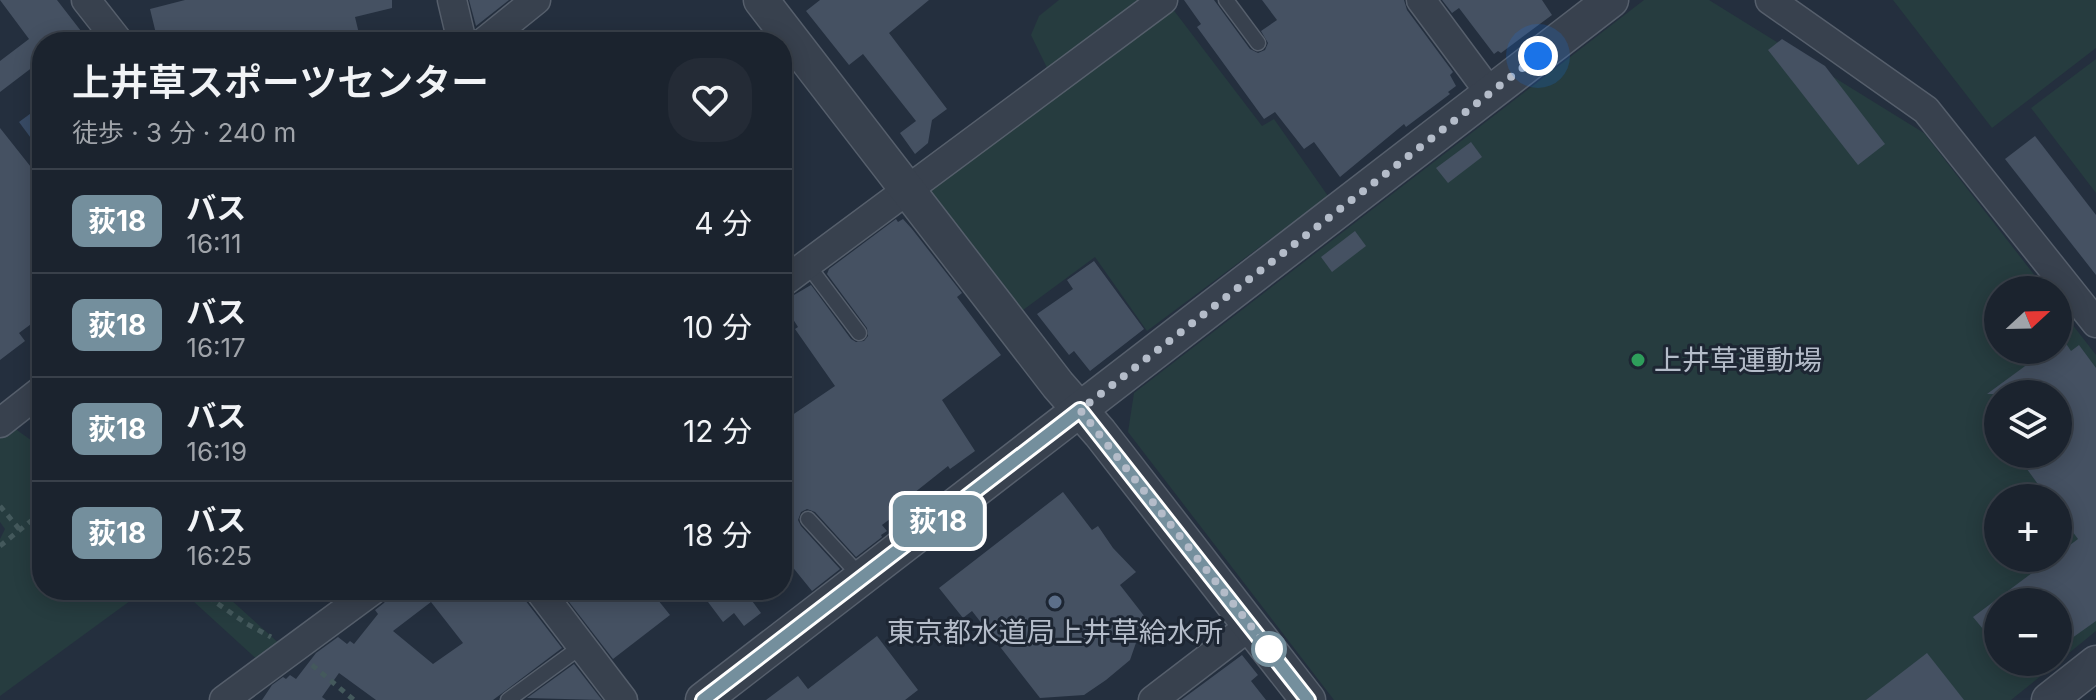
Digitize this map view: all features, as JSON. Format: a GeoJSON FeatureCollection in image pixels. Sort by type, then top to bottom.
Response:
{"type":"FeatureCollection","features":[{"type":"Feature","properties":{"kind":"street"},"geometry":{"type":"LineString","coordinates":[[86,0],[111,32]]}},
{"type":"Feature","properties":{"kind":"street"},"geometry":{"type":"LineString","coordinates":[[452,0],[460,32]]}},
{"type":"Feature","properties":{"kind":"street"},"geometry":{"type":"LineString","coordinates":[[496,32],[536,0]]}},
{"type":"Feature","properties":{"kind":"street"},"geometry":{"type":"LineString","coordinates":[[792,275],[1163,0]]}},
{"type":"Feature","properties":{"kind":"street"},"geometry":{"type":"LineString","coordinates":[[1421,0],[1490,93]]}},
{"type":"Feature","properties":{"kind":"street"},"geometry":{"type":"LineString","coordinates":[[703,700],[1611,0]]}},
{"type":"Feature","properties":{"kind":"street"},"geometry":{"type":"LineString","coordinates":[[1770,0],[1926,110],[2096,323]]}},
{"type":"Feature","properties":{"kind":"street"},"geometry":{"type":"LineString","coordinates":[[765,1],[788,32]]}},
{"type":"Feature","properties":{"kind":"street"},"geometry":{"type":"LineString","coordinates":[[792,37],[1058,385],[1308,700]]}},
{"type":"Feature","properties":{"kind":"street"},"geometry":{"type":"LineString","coordinates":[[0,423],[32,398]]}},
{"type":"Feature","properties":{"kind":"street"},"geometry":{"type":"LineString","coordinates":[[224,700],[359,600]]}},
{"type":"Feature","properties":{"kind":"street"},"geometry":{"type":"LineString","coordinates":[[547,600],[623,700]]}},
{"type":"Feature","properties":{"kind":"street"},"geometry":{"type":"LineString","coordinates":[[1153,700],[1251,625]]}},
{"type":"Feature","properties":{"kind":"street"},"geometry":{"type":"LineString","coordinates":[[2049,700],[2096,663]]}},
{"type":"Feature","properties":{"kind":"lane"},"geometry":{"type":"LineString","coordinates":[[1226,0],[1258,43]]}},
{"type":"Feature","properties":{"kind":"lane"},"geometry":{"type":"LineString","coordinates":[[807,264],[859,333]]}},
{"type":"Feature","properties":{"kind":"lane"},"geometry":{"type":"LineString","coordinates":[[808,519],[863,578]]}},
{"type":"Feature","properties":{"kind":"lane"},"geometry":{"type":"LineString","coordinates":[[508,700],[582,646]]}},
{"type":"Feature","properties":{"kind":"path"},"geometry":{"type":"LineString","coordinates":[[0,506],[20,530]]}},
{"type":"Feature","properties":{"kind":"path"},"geometry":{"type":"LineString","coordinates":[[0,546],[32,520]]}},
{"type":"Feature","properties":{"kind":"path"},"geometry":{"type":"LineString","coordinates":[[212,600],[247,624],[292,648],[354,700]]}},
{"type":"Feature","properties":{"kind":"green space"},"geometry":{"type":"Polygon","coordinates":[[[1059,0],[1143,0],[1049,72],[1031,35],[1039,16],[1059,0]]]}},
{"type":"Feature","properties":{"kind":"green space"},"geometry":{"type":"Polygon","coordinates":[[[1644,0],[1709,0],[1924,133],[2035,276],[1984,276],[1984,364],[2072,364],[2072,324],[2096,355],[2096,631],[2072,651],[2072,588],[1984,588],[1984,676],[2041,676],[2011,700],[1334,700],[1128,432],[1134,393],[1644,0]]]}},
{"type":"Feature","properties":{"kind":"green space"},"geometry":{"type":"Polygon","coordinates":[[[1893,0],[2096,0],[2096,48],[1992,128],[1893,0]]]}},
{"type":"Feature","properties":{"kind":"green space"},"geometry":{"type":"Polygon","coordinates":[[[1172,8],[1262,126],[1274,119],[1328,196],[1147,331],[1095,257],[1019,313],[929,201],[934,181],[1172,8]]]}},
{"type":"Feature","properties":{"kind":"green space"},"geometry":{"type":"Polygon","coordinates":[[[2096,59],[2096,193],[2031,108],[2096,59]]]}},
{"type":"Feature","properties":{"kind":"green space"},"geometry":{"type":"Polygon","coordinates":[[[14,428],[32,441],[32,600],[131,600],[0,696],[0,539],[5,529],[0,522],[0,438],[14,428]]]}},
{"type":"Feature","properties":{"kind":"green space"},"geometry":{"type":"Polygon","coordinates":[[[192,600],[231,600],[283,647],[262,664],[192,600]]]}},
{"type":"Feature","properties":{"kind":"water"},"geometry":{"type":"Polygon","coordinates":[[[32,112],[32,140],[19,122],[32,112]]]}},
{"type":"Feature","properties":{"kind":"building"},"geometry":{"type":"Polygon","coordinates":[[[0,0],[57,0],[81,31],[32,32],[32,68],[0,92],[0,61],[29,39],[0,0]]]}},
{"type":"Feature","properties":{"kind":"building"},"geometry":{"type":"Polygon","coordinates":[[[185,0],[392,0],[392,8],[355,17],[359,32],[156,32],[150,9],[185,0]]]}},
{"type":"Feature","properties":{"kind":"building"},"geometry":{"type":"Polygon","coordinates":[[[469,0],[509,0],[476,26],[469,0]]]}},
{"type":"Feature","properties":{"kind":"building"},"geometry":{"type":"Polygon","coordinates":[[[820,0],[929,0],[889,33],[947,109],[932,120],[928,143],[915,154],[900,133],[916,121],[863,54],[849,65],[806,11],[820,0]]]}},
{"type":"Feature","properties":{"kind":"building"},"geometry":{"type":"Polygon","coordinates":[[[1184,0],[1214,0],[1250,49],[1258,53],[1265,50],[1268,43],[1261,31],[1277,20],[1262,0],[1404,0],[1407,10],[1453,72],[1450,75],[1456,86],[1448,92],[1450,94],[1406,127],[1404,124],[1340,177],[1314,142],[1304,149],[1275,112],[1264,119],[1197,27],[1201,24],[1184,0]]]}},
{"type":"Feature","properties":{"kind":"building"},"geometry":{"type":"Polygon","coordinates":[[[1442,0],[1542,0],[1552,15],[1501,53],[1498,51],[1494,54],[1459,8],[1452,13],[1442,0]]]}},
{"type":"Feature","properties":{"kind":"building"},"geometry":{"type":"Polygon","coordinates":[[[1782,39],[1825,66],[1885,144],[1858,165],[1768,50],[1782,39]]]}},
{"type":"Feature","properties":{"kind":"building"},"geometry":{"type":"Polygon","coordinates":[[[0,128],[32,168],[32,323],[19,333],[25,341],[0,360],[0,128]]]}},
{"type":"Feature","properties":{"kind":"building"},"geometry":{"type":"Polygon","coordinates":[[[2035,136],[2096,215],[2096,275],[2005,159],[2035,136]]]}},
{"type":"Feature","properties":{"kind":"building"},"geometry":{"type":"Polygon","coordinates":[[[1471,142],[1482,157],[1448,183],[1436,168],[1471,142]]]}},
{"type":"Feature","properties":{"kind":"building"},"geometry":{"type":"Polygon","coordinates":[[[896,219],[898,222],[903,219],[962,293],[957,297],[1001,355],[942,400],[975,451],[950,469],[948,466],[914,493],[918,498],[882,525],[887,531],[882,537],[856,557],[815,512],[807,509],[801,512],[798,520],[801,526],[840,569],[812,591],[792,566],[792,415],[835,386],[795,329],[798,327],[792,318],[792,296],[811,285],[851,339],[864,341],[868,336],[867,328],[827,274],[829,269],[896,219]]]}},
{"type":"Feature","properties":{"kind":"building"},"geometry":{"type":"Polygon","coordinates":[[[1355,231],[1366,246],[1332,272],[1321,257],[1355,231]]]}},
{"type":"Feature","properties":{"kind":"building"},"geometry":{"type":"Polygon","coordinates":[[[1094,261],[1144,329],[1090,371],[1074,351],[1069,355],[1037,314],[1073,289],[1067,280],[1094,261]]]}},
{"type":"Feature","properties":{"kind":"building"},"geometry":{"type":"Polygon","coordinates":[[[2079,345],[2096,368],[2096,621],[2072,638],[2072,588],[2012,588],[2033,572],[2072,572],[2072,544],[2078,539],[2072,531],[2072,484],[2038,484],[2026,468],[2072,468],[2072,380],[2006,380],[2028,364],[2072,364],[2072,350],[2079,345]]]}},
{"type":"Feature","properties":{"kind":"building"},"geometry":{"type":"Polygon","coordinates":[[[1063,492],[1092,530],[1098,526],[1113,548],[1136,572],[1120,585],[1145,617],[1130,660],[1106,680],[1084,695],[1040,698],[972,611],[963,618],[939,588],[1063,492]]]}},
{"type":"Feature","properties":{"kind":"building"},"geometry":{"type":"Polygon","coordinates":[[[386,600],[525,600],[562,648],[493,700],[376,700],[339,673],[322,697],[326,700],[262,700],[272,685],[283,677],[286,679],[290,675],[296,679],[316,653],[338,637],[347,644],[350,641],[354,644],[378,614],[375,610],[386,600]],[[431,602],[393,631],[433,664],[463,643],[431,602]]]}},
{"type":"Feature","properties":{"kind":"building"},"geometry":{"type":"Polygon","coordinates":[[[568,600],[658,600],[670,615],[613,659],[568,600]]]}},
{"type":"Feature","properties":{"kind":"building"},"geometry":{"type":"Polygon","coordinates":[[[706,600],[751,600],[761,613],[744,626],[734,613],[723,622],[706,600]]]}},
{"type":"Feature","properties":{"kind":"building"},"geometry":{"type":"Polygon","coordinates":[[[1984,609],[1984,630],[1973,617],[1984,609]]]}},
{"type":"Feature","properties":{"kind":"building"},"geometry":{"type":"Polygon","coordinates":[[[877,636],[918,690],[905,700],[766,700],[798,676],[808,689],[877,636]]]}},
{"type":"Feature","properties":{"kind":"building"},"geometry":{"type":"Polygon","coordinates":[[[1927,653],[1964,700],[1866,700],[1927,653]]]}},
{"type":"Feature","properties":{"kind":"building"},"geometry":{"type":"Polygon","coordinates":[[[1242,655],[1258,675],[1251,681],[1266,700],[1181,700],[1242,655]]]}},
{"type":"Feature","properties":{"kind":"building"},"geometry":{"type":"Polygon","coordinates":[[[574,664],[602,700],[527,698],[574,664]]]}},
{"type":"Feature","properties":{"kind":"bus line","name":"荻18"},"geometry":{"type":"LineString","coordinates":[[703,700],[1080,410],[1308,700]]}},
{"type":"Feature","properties":{"kind":"place","name":"上井草運動場"},"geometry":{"type":"Point","coordinates":[1638,360]}},
{"type":"Feature","properties":{"kind":"place","name":"東京都水道局上井草給水所"},"geometry":{"type":"Point","coordinates":[1055,602]}},
{"type":"Feature","properties":{"kind":"route"},"geometry":{"type":"LineString","coordinates":[[1269,649],[1080,410],[1538,56]]}}]}
